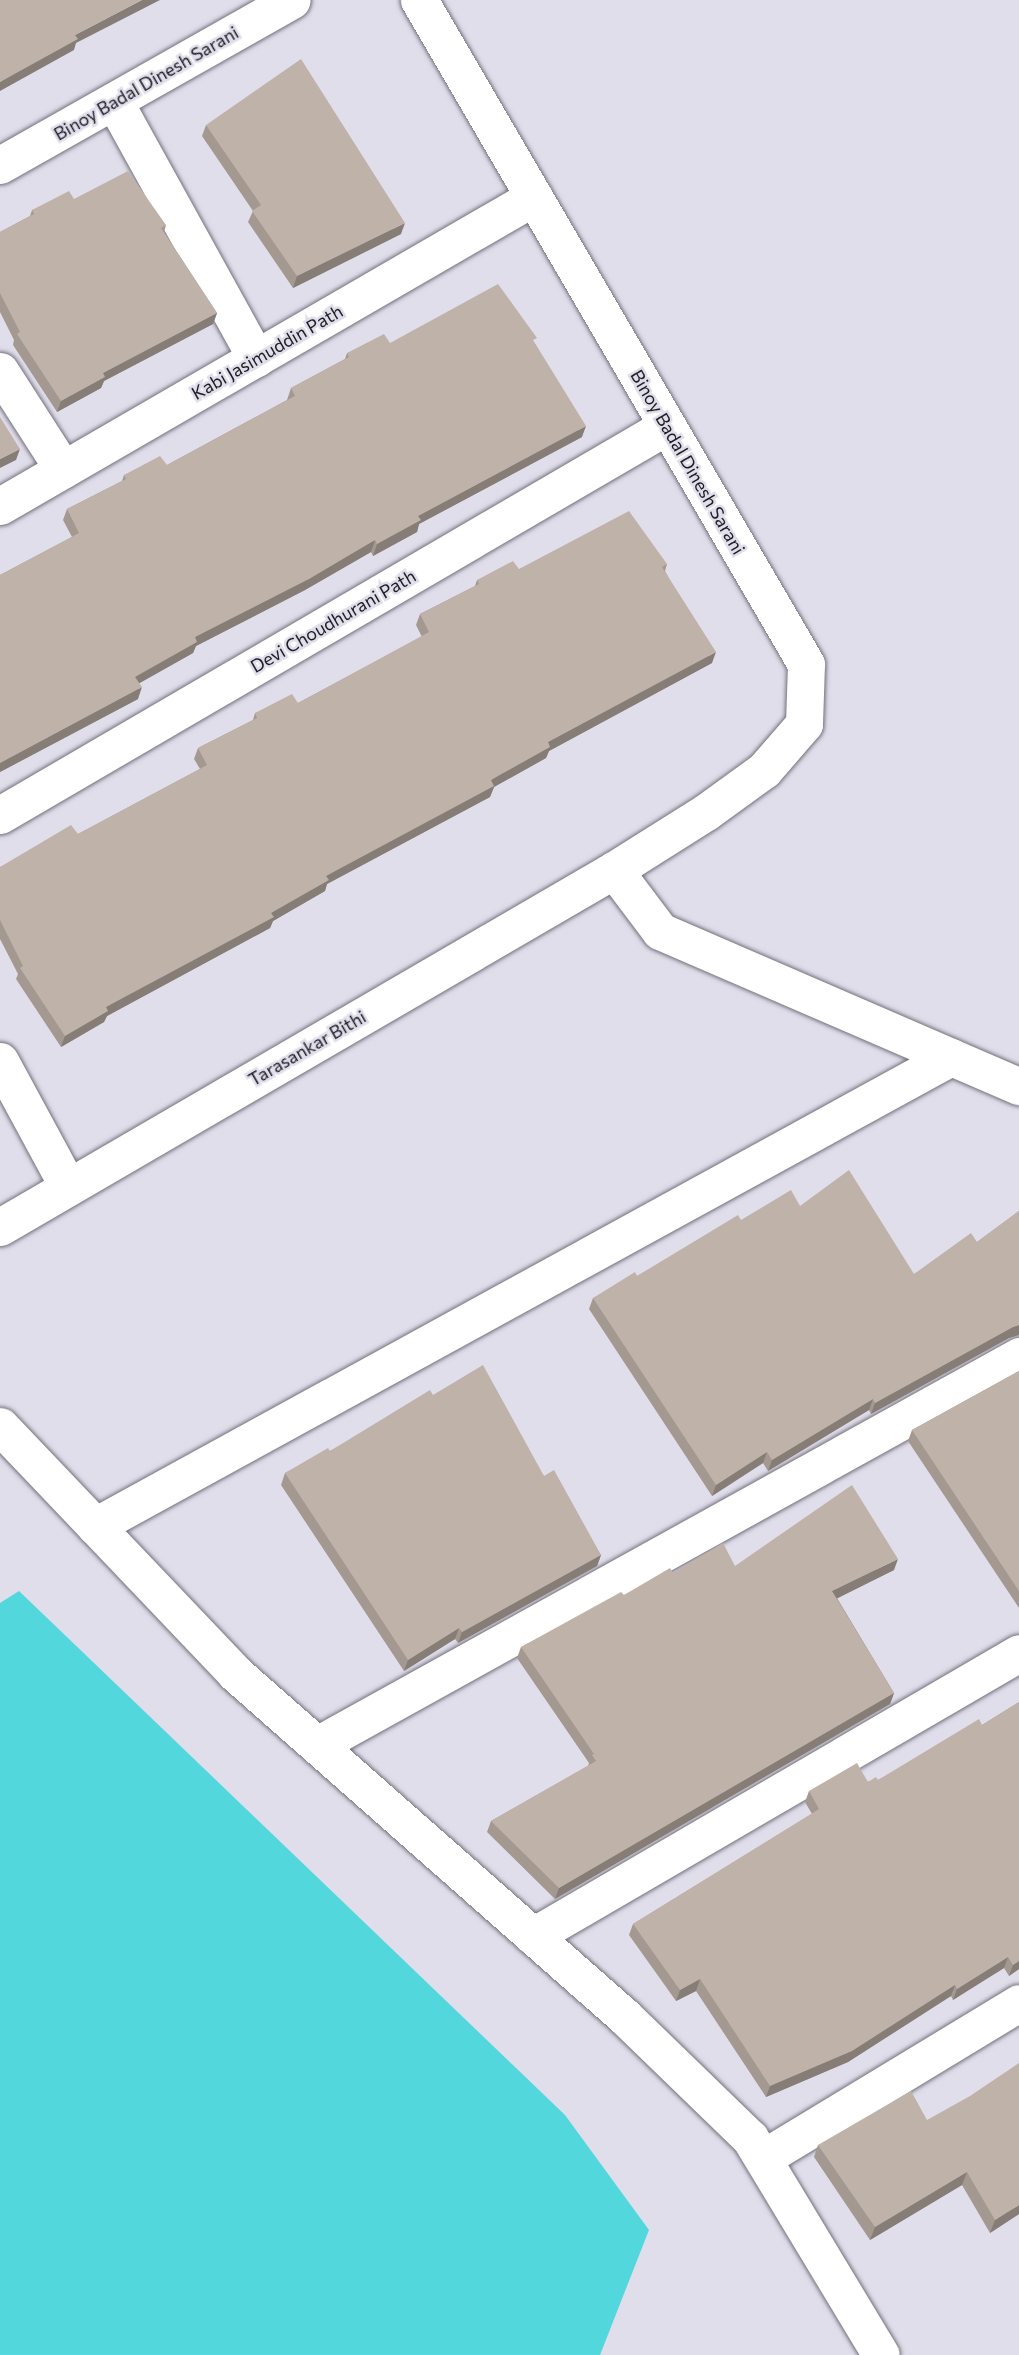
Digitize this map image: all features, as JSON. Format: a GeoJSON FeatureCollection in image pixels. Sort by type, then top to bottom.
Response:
{"type":"FeatureCollection","features":[{"type":"Feature","properties":{"kind":"street","name":"Binoy Badal Dinesh Sarani"},"geometry":{"type":"LineString","coordinates":[[0,165],[292,0]]}},
{"type":"Feature","properties":{"kind":"street","name":"Binoy Badal Dinesh Sarani"},"geometry":{"type":"LineString","coordinates":[[419,0],[806,664],[804,724],[764,770],[706,812],[614,870]]}},
{"type":"Feature","properties":{"kind":"street"},"geometry":{"type":"LineString","coordinates":[[114,101],[256,358]]}},
{"type":"Feature","properties":{"kind":"street","name":"Kabi Jasimuddin Path"},"geometry":{"type":"LineString","coordinates":[[0,506],[534,197]]}},
{"type":"Feature","properties":{"kind":"street"},"geometry":{"type":"LineString","coordinates":[[0,371],[63,470]]}},
{"type":"Feature","properties":{"kind":"street","name":"Devi Choudhurani Path"},"geometry":{"type":"LineString","coordinates":[[0,815],[667,426]]}},
{"type":"Feature","properties":{"kind":"street"},"geometry":{"type":"LineString","coordinates":[[614,870],[660,931],[1019,1086]]}},
{"type":"Feature","properties":{"kind":"street","name":"Tarasankar Bithi"},"geometry":{"type":"LineString","coordinates":[[0,1227],[614,870]]}},
{"type":"Feature","properties":{"kind":"street"},"geometry":{"type":"LineString","coordinates":[[96,1526],[951,1057]]}},
{"type":"Feature","properties":{"kind":"street"},"geometry":{"type":"LineString","coordinates":[[0,1061],[68,1187]]}},
{"type":"Feature","properties":{"kind":"street"},"geometry":{"type":"LineString","coordinates":[[317,1745],[1019,1356]]}},
{"type":"Feature","properties":{"kind":"street"},"geometry":{"type":"LineString","coordinates":[[0,1426],[235,1673],[625,2017],[750,2138],[875,2349]]}},
{"type":"Feature","properties":{"kind":"street"},"geometry":{"type":"LineString","coordinates":[[534,1936],[1019,1653]]}},
{"type":"Feature","properties":{"kind":"street"},"geometry":{"type":"LineString","coordinates":[[763,2158],[1019,2003]]}},
{"type":"Feature","properties":{"kind":"water"},"geometry":{"type":"Polygon","coordinates":[[[19,1591],[565,2115],[649,2230],[600,2355],[0,2355],[0,1603],[19,1591]]]}},
{"type":"Feature","properties":{"kind":"building"},"geometry":{"type":"Polygon","coordinates":[[[0,0],[142,0],[75,35],[78,39],[0,82],[0,0]]]}},
{"type":"Feature","properties":{"kind":"building"},"geometry":{"type":"Polygon","coordinates":[[[301,59],[405,223],[297,276],[252,211],[261,205],[206,125],[301,59]]]}},
{"type":"Feature","properties":{"kind":"building"},"geometry":{"type":"Polygon","coordinates":[[[128,171],[166,225],[161,228],[217,313],[103,373],[105,377],[61,401],[17,334],[20,332],[0,293],[0,232],[34,214],[32,210],[69,191],[74,199],[128,171]]]}},
{"type":"Feature","properties":{"kind":"building"},"geometry":{"type":"Polygon","coordinates":[[[498,284],[537,338],[533,340],[586,426],[418,516],[421,520],[377,544],[375,540],[309,579],[195,637],[197,642],[135,677],[142,687],[0,763],[0,575],[79,533],[67,509],[126,479],[124,475],[160,456],[167,465],[295,396],[291,388],[349,357],[347,353],[384,334],[390,343],[498,284]]]}},
{"type":"Feature","properties":{"kind":"building"},"geometry":{"type":"Polygon","coordinates":[[[0,417],[20,449],[0,459],[0,417]]]}},
{"type":"Feature","properties":{"kind":"building"},"geometry":{"type":"Polygon","coordinates":[[[629,511],[667,564],[662,567],[716,652],[548,742],[550,747],[491,780],[494,786],[326,876],[329,880],[271,913],[274,917],[106,1007],[108,1011],[65,1036],[20,968],[23,966],[0,920],[0,867],[71,825],[78,834],[207,765],[198,748],[257,718],[255,713],[292,694],[298,703],[429,632],[420,614],[479,584],[477,580],[513,561],[519,569],[629,511]]]}},
{"type":"Feature","properties":{"kind":"building"},"geometry":{"type":"Polygon","coordinates":[[[849,1170],[914,1274],[971,1233],[977,1242],[1019,1211],[1019,1325],[875,1403],[873,1399],[772,1460],[767,1452],[716,1485],[593,1298],[635,1272],[637,1276],[738,1215],[741,1220],[791,1190],[800,1206],[849,1170]]]}},
{"type":"Feature","properties":{"kind":"building"},"geometry":{"type":"Polygon","coordinates":[[[483,1365],[544,1476],[554,1470],[601,1555],[462,1632],[459,1628],[408,1660],[285,1473],[328,1448],[330,1451],[430,1390],[433,1395],[483,1365]]]}},
{"type":"Feature","properties":{"kind":"building"},"geometry":{"type":"Polygon","coordinates":[[[1019,1371],[1019,1591],[912,1430],[1019,1371]]]}},
{"type":"Feature","properties":{"kind":"building"},"geometry":{"type":"Polygon","coordinates":[[[852,1485],[898,1559],[832,1591],[894,1693],[559,1888],[491,1821],[596,1761],[592,1755],[594,1754],[521,1647],[621,1592],[624,1595],[670,1568],[673,1573],[723,1543],[735,1566],[852,1485]]]}},
{"type":"Feature","properties":{"kind":"building"},"geometry":{"type":"Polygon","coordinates":[[[1019,1702],[1019,1961],[1013,1965],[1008,1957],[957,1989],[955,1985],[852,2051],[770,2086],[700,1979],[680,1990],[633,1924],[819,1809],[809,1791],[857,1763],[868,1782],[876,1777],[878,1780],[979,1719],[982,1725],[1019,1702]]]}},
{"type":"Feature","properties":{"kind":"building"},"geometry":{"type":"Polygon","coordinates":[[[1019,2063],[1019,2205],[995,2220],[967,2172],[875,2227],[818,2145],[911,2091],[927,2120],[970,2096],[1019,2063]]]}}]}
